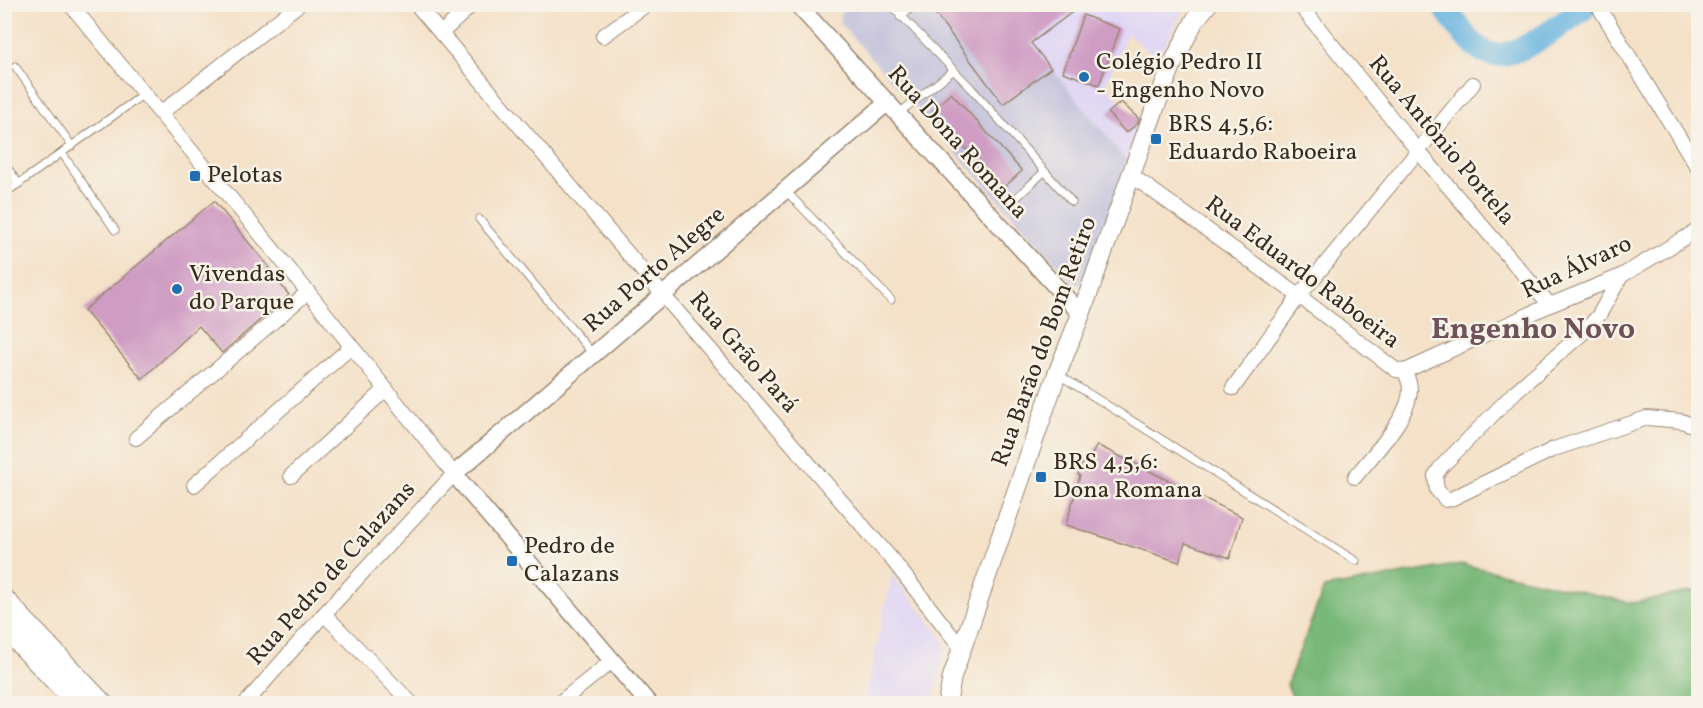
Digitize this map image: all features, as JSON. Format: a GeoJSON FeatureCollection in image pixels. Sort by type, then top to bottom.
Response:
{"type":"FeatureCollection","features":[{"type":"Feature","properties":{"kind":"main road","name":"Rua Barão do Bom Retiro"},"geometry":{"type":"LineString","coordinates":[[946,704],[952,677],[1057,374],[1131,175],[1173,63],[1195,20],[1208,4]]}},
{"type":"Feature","properties":{"kind":"main road"},"geometry":{"type":"LineString","coordinates":[[4,600],[102,704]]}},
{"type":"Feature","properties":{"kind":"main road"},"geometry":{"type":"LineString","coordinates":[[4,626],[78,704]]}},
{"type":"Feature","properties":{"kind":"street"},"geometry":{"type":"LineString","coordinates":[[70,4],[308,292],[453,474],[649,704]]}},
{"type":"Feature","properties":{"kind":"street"},"geometry":{"type":"LineString","coordinates":[[161,113],[299,4]]}},
{"type":"Feature","properties":{"kind":"street","name":"Rua Grão Pará"},"geometry":{"type":"LineString","coordinates":[[416,4],[894,562],[962,649]]}},
{"type":"Feature","properties":{"kind":"street"},"geometry":{"type":"LineString","coordinates":[[441,33],[473,4]]}},
{"type":"Feature","properties":{"kind":"street"},"geometry":{"type":"LineString","coordinates":[[603,36],[647,4]]}},
{"type":"Feature","properties":{"kind":"street","name":"Rua Antônio Portela"},"geometry":{"type":"LineString","coordinates":[[1299,4],[1418,151],[1550,305]]}},
{"type":"Feature","properties":{"kind":"street"},"geometry":{"type":"LineString","coordinates":[[1597,4],[1698,168]]}},
{"type":"Feature","properties":{"kind":"street","name":"Rua Dona Romana"},"geometry":{"type":"LineString","coordinates":[[805,7],[893,108],[1081,314]]}},
{"type":"Feature","properties":{"kind":"street"},"geometry":{"type":"LineString","coordinates":[[1233,388],[1299,296],[1473,84]]}},
{"type":"Feature","properties":{"kind":"street","name":"Rua Porto Alegre"},"geometry":{"type":"LineString","coordinates":[[453,474],[785,190],[893,108]]}},
{"type":"Feature","properties":{"kind":"street","name":"Rua Eduardo Raboeira"},"geometry":{"type":"LineString","coordinates":[[1131,175],[1299,296],[1396,370],[1406,371],[1410,388],[1408,403],[1402,417],[1355,477]]}},
{"type":"Feature","properties":{"kind":"street","name":"Rua Álvaro"},"geometry":{"type":"LineString","coordinates":[[1406,371],[1550,305],[1621,276],[1698,230]]}},
{"type":"Feature","properties":{"kind":"street"},"geometry":{"type":"LineString","coordinates":[[1621,276],[1599,315],[1585,332],[1516,391],[1441,467],[1435,476],[1437,490],[1446,500],[1451,499],[1554,449],[1647,418],[1681,421],[1698,427]]}},
{"type":"Feature","properties":{"kind":"street"},"geometry":{"type":"LineString","coordinates":[[136,438],[308,292]]}},
{"type":"Feature","properties":{"kind":"street"},"geometry":{"type":"LineString","coordinates":[[194,485],[351,347]]}},
{"type":"Feature","properties":{"kind":"street"},"geometry":{"type":"LineString","coordinates":[[291,476],[386,389]]}},
{"type":"Feature","properties":{"kind":"street","name":"Rua Pedro de Calazans"},"geometry":{"type":"LineString","coordinates":[[245,704],[453,474]]}},
{"type":"Feature","properties":{"kind":"street"},"geometry":{"type":"LineString","coordinates":[[324,614],[412,704]]}},
{"type":"Feature","properties":{"kind":"street"},"geometry":{"type":"LineString","coordinates":[[558,704],[612,661]]}},
{"type":"Feature","properties":{"kind":"lane"},"geometry":{"type":"LineString","coordinates":[[890,4],[900,17],[954,70],[1072,202]]}},
{"type":"Feature","properties":{"kind":"lane"},"geometry":{"type":"LineString","coordinates":[[900,17],[916,4]]}},
{"type":"Feature","properties":{"kind":"lane"},"geometry":{"type":"LineString","coordinates":[[15,66],[72,146]]}},
{"type":"Feature","properties":{"kind":"lane"},"geometry":{"type":"LineString","coordinates":[[893,108],[954,70]]}},
{"type":"Feature","properties":{"kind":"lane"},"geometry":{"type":"LineString","coordinates":[[4,194],[144,94]]}},
{"type":"Feature","properties":{"kind":"lane"},"geometry":{"type":"LineString","coordinates":[[62,153],[115,230]]}},
{"type":"Feature","properties":{"kind":"lane"},"geometry":{"type":"LineString","coordinates":[[4,163],[19,184]]}},
{"type":"Feature","properties":{"kind":"lane"},"geometry":{"type":"LineString","coordinates":[[1014,200],[1044,172]]}},
{"type":"Feature","properties":{"kind":"lane"},"geometry":{"type":"LineString","coordinates":[[785,190],[891,300]]}},
{"type":"Feature","properties":{"kind":"lane"},"geometry":{"type":"LineString","coordinates":[[479,219],[593,354]]}},
{"type":"Feature","properties":{"kind":"lane"},"geometry":{"type":"LineString","coordinates":[[1057,374],[1356,561]]}},
{"type":"Feature","properties":{"kind":"shaded area"},"geometry":{"type":"Polygon","coordinates":[[[852,5],[1003,5],[1127,161],[1083,285],[1074,284],[839,22],[841,12],[852,5]]]}},
{"type":"Feature","properties":{"kind":"shaded area","name":"Colégio Pedro II - Engenho Novo"},"geometry":{"type":"Polygon","coordinates":[[[1003,5],[1186,5],[1157,59],[1127,33],[1105,86],[1140,121],[1127,161],[1051,68],[1003,5]]]}},
{"type":"Feature","properties":{"kind":"shaded area"},"geometry":{"type":"Polygon","coordinates":[[[892,574],[946,643],[933,703],[864,703],[892,574]]]}},
{"type":"Feature","properties":{"kind":"green space"},"geometry":{"type":"Polygon","coordinates":[[[1461,564],[1632,603],[1698,590],[1698,703],[1295,703],[1287,684],[1324,588],[1461,564]]]}},
{"type":"Feature","properties":{"kind":"building"},"geometry":{"type":"Polygon","coordinates":[[[928,4],[1003,4],[1007,10],[1015,4],[1083,4],[1031,43],[1051,68],[1003,104],[928,4]]]}},
{"type":"Feature","properties":{"kind":"building"},"geometry":{"type":"Polygon","coordinates":[[[1083,15],[1120,29],[1099,85],[1063,72],[1083,15]]]}},
{"type":"Feature","properties":{"kind":"building"},"geometry":{"type":"Polygon","coordinates":[[[951,93],[1022,171],[1002,189],[932,111],[951,93]]]}},
{"type":"Feature","properties":{"kind":"building"},"geometry":{"type":"Polygon","coordinates":[[[1121,102],[1139,119],[1138,123],[1126,133],[1108,113],[1121,102]]]}},
{"type":"Feature","properties":{"kind":"building","name":"Vivendas do Parque"},"geometry":{"type":"Polygon","coordinates":[[[214,201],[270,268],[268,269],[289,295],[222,353],[199,326],[142,379],[84,310],[214,201]]]}},
{"type":"Feature","properties":{"kind":"building"},"geometry":{"type":"Polygon","coordinates":[[[1097,445],[1242,517],[1230,558],[1185,543],[1179,562],[1066,525],[1082,463],[1086,465],[1097,445]]]}},
{"type":"Feature","properties":{"kind":"waterway"},"geometry":{"type":"LineString","coordinates":[[1442,4],[1472,43],[1485,52],[1496,55],[1508,53],[1536,41],[1583,9]]}},
{"type":"Feature","properties":{"kind":"place","name":"Colégio Pedro II - Engenho Novo"},"geometry":{"type":"Point","coordinates":[1084,77]}},
{"type":"Feature","properties":{"kind":"place","name":"BRS 4,5,6: Eduardo Raboeira"},"geometry":{"type":"Point","coordinates":[1156,139]}},
{"type":"Feature","properties":{"kind":"place","name":"Pelotas"},"geometry":{"type":"Point","coordinates":[195,176]}},
{"type":"Feature","properties":{"kind":"place","name":"Vivendas do Parque"},"geometry":{"type":"Point","coordinates":[177,289]}},
{"type":"Feature","properties":{"kind":"place","name":"BRS 4,5,6: Dona Romana"},"geometry":{"type":"Point","coordinates":[1041,477]}},
{"type":"Feature","properties":{"kind":"place","name":"Pedro de Calazans"},"geometry":{"type":"Point","coordinates":[512,561]}},
{"type":"Feature","properties":{"kind":"district","name":"Engenho Novo"},"geometry":{"type":"Point","coordinates":[1533,330]}}]}
